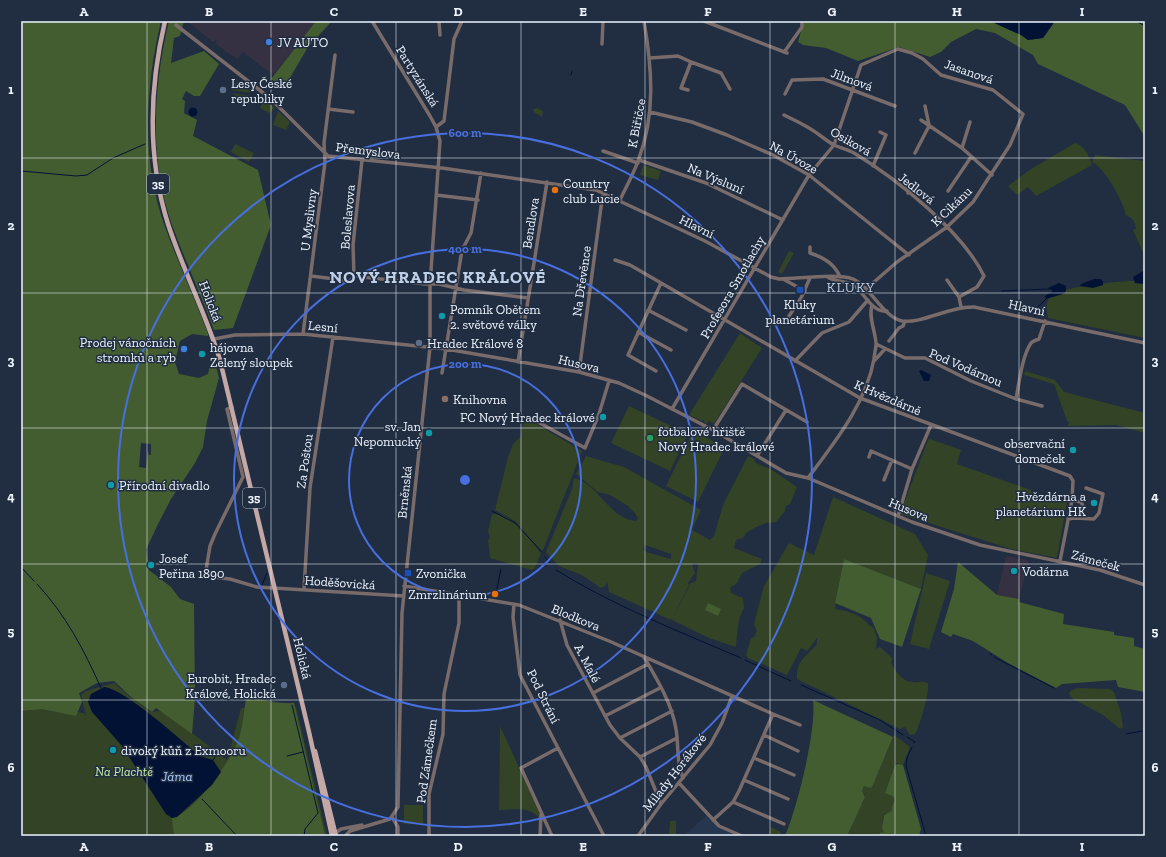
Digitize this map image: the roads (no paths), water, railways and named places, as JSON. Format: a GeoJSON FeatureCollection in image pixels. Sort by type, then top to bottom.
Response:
{"type":"FeatureCollection","features":[{"type":"Feature","properties":{"kind":"main road","name":"Holická"},"geometry":{"type":"LineString","coordinates":[[165,21],[156,61],[152,100],[153,146],[156,174],[169,226],[214,339],[232,407],[334,835]]}},
{"type":"Feature","properties":{"kind":"main road","name":"Holická"},"geometry":{"type":"LineString","coordinates":[[309,732],[333,824],[334,835]]}},
{"type":"Feature","properties":{"kind":"street","name":"Partyzánská"},"geometry":{"type":"LineString","coordinates":[[372,21],[436,127],[440,141],[438,168]]}},
{"type":"Feature","properties":{"kind":"street"},"geometry":{"type":"LineString","coordinates":[[439,21],[440,35]]}},
{"type":"Feature","properties":{"kind":"street"},"geometry":{"type":"LineString","coordinates":[[436,127],[444,120],[454,39],[462,21]]}},
{"type":"Feature","properties":{"kind":"street"},"geometry":{"type":"LineString","coordinates":[[602,44],[603,21]]}},
{"type":"Feature","properties":{"kind":"street","name":"K Biřičce"},"geometry":{"type":"LineString","coordinates":[[620,200],[638,161],[650,112],[650,58],[644,21]]}},
{"type":"Feature","properties":{"kind":"street"},"geometry":{"type":"LineString","coordinates":[[704,21],[786,52],[802,27],[802,21]]}},
{"type":"Feature","properties":{"kind":"street","name":"Přemyslova"},"geometry":{"type":"LineString","coordinates":[[176,25],[271,99],[324,152],[331,157],[482,173],[547,182]]}},
{"type":"Feature","properties":{"kind":"street","name":"Jasanová"},"geometry":{"type":"LineString","coordinates":[[852,90],[861,65],[898,50],[912,53],[923,59],[941,75],[993,90],[1023,114]]}},
{"type":"Feature","properties":{"kind":"street","name":"U Myslivny"},"geometry":{"type":"LineString","coordinates":[[303,334],[325,162],[324,152],[328,109],[335,55]]}},
{"type":"Feature","properties":{"kind":"street"},"geometry":{"type":"LineString","coordinates":[[650,58],[678,56],[721,73],[730,89]]}},
{"type":"Feature","properties":{"kind":"street"},"geometry":{"type":"LineString","coordinates":[[688,90],[681,88],[691,62]]}},
{"type":"Feature","properties":{"kind":"street","name":"Jilmová"},"geometry":{"type":"LineString","coordinates":[[785,94],[792,80],[823,79],[895,106]]}},
{"type":"Feature","properties":{"kind":"street"},"geometry":{"type":"LineString","coordinates":[[834,145],[852,90]]}},
{"type":"Feature","properties":{"kind":"street"},"geometry":{"type":"LineString","coordinates":[[915,153],[929,126],[925,106]]}},
{"type":"Feature","properties":{"kind":"street"},"geometry":{"type":"LineString","coordinates":[[328,109],[353,112]]}},
{"type":"Feature","properties":{"kind":"street","name":"Na Úvoze"},"geometry":{"type":"LineString","coordinates":[[650,112],[692,122],[773,155],[809,175],[909,255]]}},
{"type":"Feature","properties":{"kind":"street","name":"K Cikánu"},"geometry":{"type":"LineString","coordinates":[[866,289],[897,262],[947,227],[973,202],[992,175],[1010,145],[1023,114]]}},
{"type":"Feature","properties":{"kind":"street","name":"Osiková"},"geometry":{"type":"LineString","coordinates":[[784,115],[809,128],[834,145],[853,152],[873,166],[886,135],[880,132]]}},
{"type":"Feature","properties":{"kind":"street"},"geometry":{"type":"LineString","coordinates":[[921,120],[962,148],[992,175]]}},
{"type":"Feature","properties":{"kind":"street"},"geometry":{"type":"LineString","coordinates":[[962,148],[970,122]]}},
{"type":"Feature","properties":{"kind":"street","name":"Profesora Smotlachy"},"geometry":{"type":"LineString","coordinates":[[672,409],[809,175],[834,145]]}},
{"type":"Feature","properties":{"kind":"street","name":"Na Výsluní"},"geometry":{"type":"LineString","coordinates":[[603,151],[706,183],[783,220]]}},
{"type":"Feature","properties":{"kind":"street"},"geometry":{"type":"LineString","coordinates":[[948,191],[971,157]]}},
{"type":"Feature","properties":{"kind":"street","name":"Boleslavova"},"geometry":{"type":"LineString","coordinates":[[354,276],[353,245],[362,160]]}},
{"type":"Feature","properties":{"kind":"street","name":"Jedlová"},"geometry":{"type":"LineString","coordinates":[[873,166],[908,193],[947,227],[977,263],[984,276],[977,287],[958,298]]}},
{"type":"Feature","properties":{"kind":"street","name":"Brněnská"},"geometry":{"type":"LineString","coordinates":[[392,817],[398,806],[400,643],[404,586],[430,347],[430,285],[438,168]]}},
{"type":"Feature","properties":{"kind":"street"},"geometry":{"type":"LineString","coordinates":[[442,373],[464,244],[471,233],[482,173]]}},
{"type":"Feature","properties":{"kind":"street","name":"Hlavní"},"geometry":{"type":"LineString","coordinates":[[547,182],[589,188],[603,192],[709,243],[771,277],[783,279],[840,277],[854,280],[866,289],[896,319],[906,321],[961,307],[974,307],[1145,343]]}},
{"type":"Feature","properties":{"kind":"street","name":"Bendlova"},"geometry":{"type":"LineString","coordinates":[[518,362],[547,182]]}},
{"type":"Feature","properties":{"kind":"street"},"geometry":{"type":"LineString","coordinates":[[906,184],[911,188],[908,193]]}},
{"type":"Feature","properties":{"kind":"street","name":"Na Dřevěnce"},"geometry":{"type":"LineString","coordinates":[[579,372],[603,192]]}},
{"type":"Feature","properties":{"kind":"street"},"geometry":{"type":"LineString","coordinates":[[436,195],[478,200]]}},
{"type":"Feature","properties":{"kind":"street"},"geometry":{"type":"LineString","coordinates":[[810,247],[810,253],[819,256],[836,268],[840,277]]}},
{"type":"Feature","properties":{"kind":"street","name":"K Hvězdárně"},"geometry":{"type":"LineString","coordinates":[[614,260],[630,265],[860,398],[1070,476],[1074,481],[1071,506]]}},
{"type":"Feature","properties":{"kind":"street"},"geometry":{"type":"LineString","coordinates":[[311,276],[351,281],[354,276],[430,285],[439,284],[464,290],[528,298]]}},
{"type":"Feature","properties":{"kind":"street","name":"Hlavní"},"geometry":{"type":"LineString","coordinates":[[828,277],[835,281],[852,284],[872,305],[887,311]]}},
{"type":"Feature","properties":{"kind":"street"},"geometry":{"type":"LineString","coordinates":[[790,316],[805,291],[810,278]]}},
{"type":"Feature","properties":{"kind":"street","name":"Hlavní"},"geometry":{"type":"LineString","coordinates":[[783,279],[805,291]]}},
{"type":"Feature","properties":{"kind":"street"},"geometry":{"type":"LineString","coordinates":[[947,280],[958,298],[961,307]]}},
{"type":"Feature","properties":{"kind":"street"},"geometry":{"type":"LineString","coordinates":[[656,371],[628,355],[661,283]]}},
{"type":"Feature","properties":{"kind":"street"},"geometry":{"type":"LineString","coordinates":[[795,361],[822,333],[848,322],[868,300]]}},
{"type":"Feature","properties":{"kind":"street"},"geometry":{"type":"LineString","coordinates":[[808,478],[847,424],[860,398],[873,361],[876,344],[873,331],[872,305]]}},
{"type":"Feature","properties":{"kind":"street"},"geometry":{"type":"LineString","coordinates":[[648,310],[686,330]]}},
{"type":"Feature","properties":{"kind":"street"},"geometry":{"type":"LineString","coordinates":[[889,341],[906,321]]}},
{"type":"Feature","properties":{"kind":"street","name":"Pod Vodárnou"},"geometry":{"type":"LineString","coordinates":[[1016,399],[1021,374],[1031,342],[1039,338],[1044,321]]}},
{"type":"Feature","properties":{"kind":"street"},"geometry":{"type":"LineString","coordinates":[[638,332],[671,350]]}},
{"type":"Feature","properties":{"kind":"street","name":"Lesní"},"geometry":{"type":"LineString","coordinates":[[214,339],[235,335],[303,334],[430,347]]}},
{"type":"Feature","properties":{"kind":"street","name":"Za Poštou"},"geometry":{"type":"LineString","coordinates":[[304,589],[310,488],[333,337]]}},
{"type":"Feature","properties":{"kind":"street","name":"Pod Vodárnou"},"geometry":{"type":"LineString","coordinates":[[876,344],[881,345],[905,358],[926,358],[970,381],[1016,399],[1042,406]]}},
{"type":"Feature","properties":{"kind":"street","name":"Husova"},"geometry":{"type":"LineString","coordinates":[[430,347],[579,372],[619,383],[713,430],[786,472],[808,478],[898,516],[980,545],[1060,561]]}},
{"type":"Feature","properties":{"kind":"street"},"geometry":{"type":"LineString","coordinates":[[873,361],[885,348]]}},
{"type":"Feature","properties":{"kind":"street"},"geometry":{"type":"LineString","coordinates":[[529,417],[584,448],[599,414],[609,381]]}},
{"type":"Feature","properties":{"kind":"street"},"geometry":{"type":"LineString","coordinates":[[713,430],[742,384],[807,422]]}},
{"type":"Feature","properties":{"kind":"street"},"geometry":{"type":"LineString","coordinates":[[232,407],[228,409],[243,478],[210,546],[205,576],[230,580],[257,588],[275,589]]}},
{"type":"Feature","properties":{"kind":"street"},"geometry":{"type":"LineString","coordinates":[[757,456],[786,410]]}},
{"type":"Feature","properties":{"kind":"street"},"geometry":{"type":"LineString","coordinates":[[898,516],[912,469],[931,425]]}},
{"type":"Feature","properties":{"kind":"street"},"geometry":{"type":"LineString","coordinates":[[869,457],[871,451],[912,469]]}},
{"type":"Feature","properties":{"kind":"street"},"geometry":{"type":"LineString","coordinates":[[884,480],[892,460]]}},
{"type":"Feature","properties":{"kind":"street"},"geometry":{"type":"LineString","coordinates":[[1068,519],[1094,519],[1099,513],[1103,494],[1086,488]]}},
{"type":"Feature","properties":{"kind":"street"},"geometry":{"type":"LineString","coordinates":[[1072,500],[1081,502],[1083,506],[1081,512],[1075,518]]}},
{"type":"Feature","properties":{"kind":"street","name":"Zámeček"},"geometry":{"type":"LineString","coordinates":[[1071,506],[1060,561],[1100,570],[1145,585]]}},
{"type":"Feature","properties":{"kind":"street","name":"Blodkova"},"geometry":{"type":"LineString","coordinates":[[404,586],[514,604],[560,620],[800,725]]}},
{"type":"Feature","properties":{"kind":"street","name":"Hoděšovická"},"geometry":{"type":"LineString","coordinates":[[275,589],[304,589],[364,595],[404,596]]}},
{"type":"Feature","properties":{"kind":"street","name":"Pod Zámečkem"},"geometry":{"type":"LineString","coordinates":[[429,836],[430,785],[443,734],[444,694],[459,623],[459,595]]}},
{"type":"Feature","properties":{"kind":"street","name":"Pod Strání"},"geometry":{"type":"LineString","coordinates":[[514,604],[513,617],[520,675],[604,836]]}},
{"type":"Feature","properties":{"kind":"street","name":"A. Malé"},"geometry":{"type":"LineString","coordinates":[[560,620],[567,645],[605,716],[620,738],[640,756],[661,804]]}},
{"type":"Feature","properties":{"kind":"street"},"geometry":{"type":"LineString","coordinates":[[644,657],[672,711],[677,738],[678,762],[682,778]]}},
{"type":"Feature","properties":{"kind":"street","name":"A. Malé"},"geometry":{"type":"LineString","coordinates":[[593,693],[648,664]]}},
{"type":"Feature","properties":{"kind":"street"},"geometry":{"type":"LineString","coordinates":[[605,716],[660,688]]}},
{"type":"Feature","properties":{"kind":"street","name":"Milady Horákové"},"geometry":{"type":"LineString","coordinates":[[638,836],[661,804],[710,745],[722,723],[732,696]]}},
{"type":"Feature","properties":{"kind":"street"},"geometry":{"type":"LineString","coordinates":[[620,738],[672,711]]}},
{"type":"Feature","properties":{"kind":"street"},"geometry":{"type":"LineString","coordinates":[[713,820],[733,802],[773,714]]}},
{"type":"Feature","properties":{"kind":"street"},"geometry":{"type":"LineString","coordinates":[[764,735],[798,751]]}},
{"type":"Feature","properties":{"kind":"street"},"geometry":{"type":"LineString","coordinates":[[640,756],[677,738]]}},
{"type":"Feature","properties":{"kind":"street"},"geometry":{"type":"LineString","coordinates":[[552,836],[521,768],[558,748]]}},
{"type":"Feature","properties":{"kind":"street"},"geometry":{"type":"LineString","coordinates":[[754,758],[794,775]]}},
{"type":"Feature","properties":{"kind":"street"},"geometry":{"type":"LineString","coordinates":[[744,780],[788,799]]}},
{"type":"Feature","properties":{"kind":"street"},"geometry":{"type":"LineString","coordinates":[[679,783],[719,826],[742,836]]}},
{"type":"Feature","properties":{"kind":"street"},"geometry":{"type":"LineString","coordinates":[[733,802],[784,824]]}},
{"type":"Feature","properties":{"kind":"street"},"geometry":{"type":"LineString","coordinates":[[540,836],[541,813]]}},
{"type":"Feature","properties":{"kind":"street"},"geometry":{"type":"LineString","coordinates":[[333,824],[336,828],[341,829],[384,822],[392,817],[398,827],[398,836]]}},
{"type":"Feature","properties":{"kind":"street"},"geometry":{"type":"LineString","coordinates":[[345,836],[350,831],[373,824]]}},
{"type":"Feature","properties":{"kind":"street"},"geometry":{"type":"LineString","coordinates":[[334,835],[341,829]]}},
{"type":"Feature","properties":{"kind":"water"},"geometry":{"type":"Polygon","coordinates":[[[990,21],[1055,21],[1043,38],[1028,40],[1021,35],[990,21]]]}},
{"type":"Feature","properties":{"kind":"water"},"geometry":{"type":"Polygon","coordinates":[[[191,108],[195,108],[197,112],[195,116],[191,116],[189,114],[189,110],[191,108]]]}},
{"type":"Feature","properties":{"kind":"water"},"geometry":{"type":"Polygon","coordinates":[[[1145,270],[1145,284],[1135,283],[1133,277],[1145,270]]]}},
{"type":"Feature","properties":{"kind":"water"},"geometry":{"type":"Polygon","coordinates":[[[1094,279],[1101,279],[1103,285],[1093,288],[1080,286],[1081,284],[1094,279]]]}},
{"type":"Feature","properties":{"kind":"water"},"geometry":{"type":"Polygon","coordinates":[[[1059,283],[1066,286],[1066,291],[1063,294],[1046,299],[1045,296],[1053,291],[1048,288],[1059,283]]]}},
{"type":"Feature","properties":{"kind":"water"},"geometry":{"type":"Polygon","coordinates":[[[921,370],[931,375],[929,381],[924,381],[919,371],[921,370]]]}},
{"type":"Feature","properties":{"kind":"water","name":"Jáma"},"geometry":{"type":"Polygon","coordinates":[[[104,687],[113,690],[139,706],[200,756],[213,760],[221,772],[212,785],[177,817],[172,818],[166,814],[122,746],[92,712],[88,702],[91,694],[104,687]]]}},
{"type":"Feature","properties":{"kind":"waterway"},"geometry":{"type":"LineString","coordinates":[[1136,21],[1145,26]]}},
{"type":"Feature","properties":{"kind":"waterway"},"geometry":{"type":"LineString","coordinates":[[571,75],[572,71]]}},
{"type":"Feature","properties":{"kind":"waterway"},"geometry":{"type":"LineString","coordinates":[[21,171],[76,176],[87,175],[113,158],[145,144]]}},
{"type":"Feature","properties":{"kind":"waterway"},"geometry":{"type":"LineString","coordinates":[[1002,291],[1050,289]]}},
{"type":"Feature","properties":{"kind":"waterway"},"geometry":{"type":"LineString","coordinates":[[1035,316],[1037,308],[1046,299]]}},
{"type":"Feature","properties":{"kind":"waterway"},"geometry":{"type":"LineString","coordinates":[[492,511],[515,523],[542,552]]}},
{"type":"Feature","properties":{"kind":"waterway"},"geometry":{"type":"LineString","coordinates":[[545,557],[550,563]]}},
{"type":"Feature","properties":{"kind":"waterway"},"geometry":{"type":"LineString","coordinates":[[21,567],[34,581]]}},
{"type":"Feature","properties":{"kind":"waterway"},"geometry":{"type":"LineString","coordinates":[[497,589],[501,569]]}},
{"type":"Feature","properties":{"kind":"waterway"},"geometry":{"type":"LineString","coordinates":[[556,570],[623,607],[741,658]]}},
{"type":"Feature","properties":{"kind":"waterway"},"geometry":{"type":"LineString","coordinates":[[262,585],[267,573]]}},
{"type":"Feature","properties":{"kind":"waterway"},"geometry":{"type":"LineString","coordinates":[[37,584],[57,608],[74,633],[101,688]]}},
{"type":"Feature","properties":{"kind":"waterway"},"geometry":{"type":"LineString","coordinates":[[994,657],[1054,688]]}},
{"type":"Feature","properties":{"kind":"waterway"},"geometry":{"type":"LineString","coordinates":[[745,660],[791,681]]}},
{"type":"Feature","properties":{"kind":"waterway"},"geometry":{"type":"LineString","coordinates":[[801,685],[880,720],[903,735]]}},
{"type":"Feature","properties":{"kind":"waterway"},"geometry":{"type":"LineString","coordinates":[[292,705],[318,813],[305,829],[304,836]]}},
{"type":"Feature","properties":{"kind":"waterway"},"geometry":{"type":"LineString","coordinates":[[1126,734],[1142,731]]}},
{"type":"Feature","properties":{"kind":"waterway"},"geometry":{"type":"LineString","coordinates":[[907,737],[915,742],[914,743]]}},
{"type":"Feature","properties":{"kind":"waterway"},"geometry":{"type":"LineString","coordinates":[[912,747],[907,758],[906,766],[926,836]]}},
{"type":"Feature","properties":{"kind":"waterway"},"geometry":{"type":"LineString","coordinates":[[213,760],[217,754],[218,748]]}},
{"type":"Feature","properties":{"kind":"waterway"},"geometry":{"type":"LineString","coordinates":[[287,756],[303,752]]}},
{"type":"Feature","properties":{"kind":"waterway"},"geometry":{"type":"LineString","coordinates":[[202,799],[237,836]]}},
{"type":"Feature","properties":{"kind":"place","name":"JV AUTO"},"geometry":{"type":"Point","coordinates":[269,42]}},
{"type":"Feature","properties":{"kind":"place","name":"Lesy České republiky"},"geometry":{"type":"Point","coordinates":[223,90]}},
{"type":"Feature","properties":{"kind":"place","name":"Country club Lucie"},"geometry":{"type":"Point","coordinates":[555,190]}},
{"type":"Feature","properties":{"kind":"place","name":"Kluky planetárium"},"geometry":{"type":"Point","coordinates":[800,290]}},
{"type":"Feature","properties":{"kind":"place","name":"Pomník Obětem 2. světové války"},"geometry":{"type":"Point","coordinates":[442,316]}},
{"type":"Feature","properties":{"kind":"place","name":"Hradec Králové 8"},"geometry":{"type":"Point","coordinates":[419,343]}},
{"type":"Feature","properties":{"kind":"place","name":"Prodej vánočních stromků a ryb"},"geometry":{"type":"Point","coordinates":[184,349]}},
{"type":"Feature","properties":{"kind":"place","name":"hájovna Zelený sloupek"},"geometry":{"type":"Point","coordinates":[202,354]}},
{"type":"Feature","properties":{"kind":"place","name":"Knihovna"},"geometry":{"type":"Point","coordinates":[445,399]}},
{"type":"Feature","properties":{"kind":"place","name":"FC Nový Hradec králové"},"geometry":{"type":"Point","coordinates":[603,417]}},
{"type":"Feature","properties":{"kind":"place","name":"sv. Jan Nepomucký"},"geometry":{"type":"Point","coordinates":[429,433]}},
{"type":"Feature","properties":{"kind":"place","name":"fotbalové hřiště Nový Hradec králové"},"geometry":{"type":"Point","coordinates":[650,438]}},
{"type":"Feature","properties":{"kind":"place","name":"observační domeček"},"geometry":{"type":"Point","coordinates":[1073,450]}},
{"type":"Feature","properties":{"kind":"place","name":"Přírodní divadlo"},"geometry":{"type":"Point","coordinates":[111,485]}},
{"type":"Feature","properties":{"kind":"place","name":"Hvězdárna a planetárium HK"},"geometry":{"type":"Point","coordinates":[1094,503]}},
{"type":"Feature","properties":{"kind":"place","name":"Josef Peřina 1890"},"geometry":{"type":"Point","coordinates":[151,565]}},
{"type":"Feature","properties":{"kind":"place","name":"Vodárna"},"geometry":{"type":"Point","coordinates":[1014,571]}},
{"type":"Feature","properties":{"kind":"place","name":"Zvonička"},"geometry":{"type":"Point","coordinates":[408,573]}},
{"type":"Feature","properties":{"kind":"place","name":"Zmrzlinárium"},"geometry":{"type":"Point","coordinates":[495,594]}},
{"type":"Feature","properties":{"kind":"place","name":"Eurobit, Hradec Králové, Holická"},"geometry":{"type":"Point","coordinates":[284,685]}},
{"type":"Feature","properties":{"kind":"place","name":"divoký kůň z Exmooru"},"geometry":{"type":"Point","coordinates":[113,750]}},
{"type":"Feature","properties":{"kind":"district","name":"NOVÝ HRADEC KRÁLOVÉ"},"geometry":{"type":"Point","coordinates":[438,277]}},
{"type":"Feature","properties":{"kind":"district","name":"KLUKY"},"geometry":{"type":"Point","coordinates":[851,287]}},
{"type":"Feature","properties":{"kind":"park label","name":"Na Plachtě"},"geometry":{"type":"Point","coordinates":[124,771]}}]}
